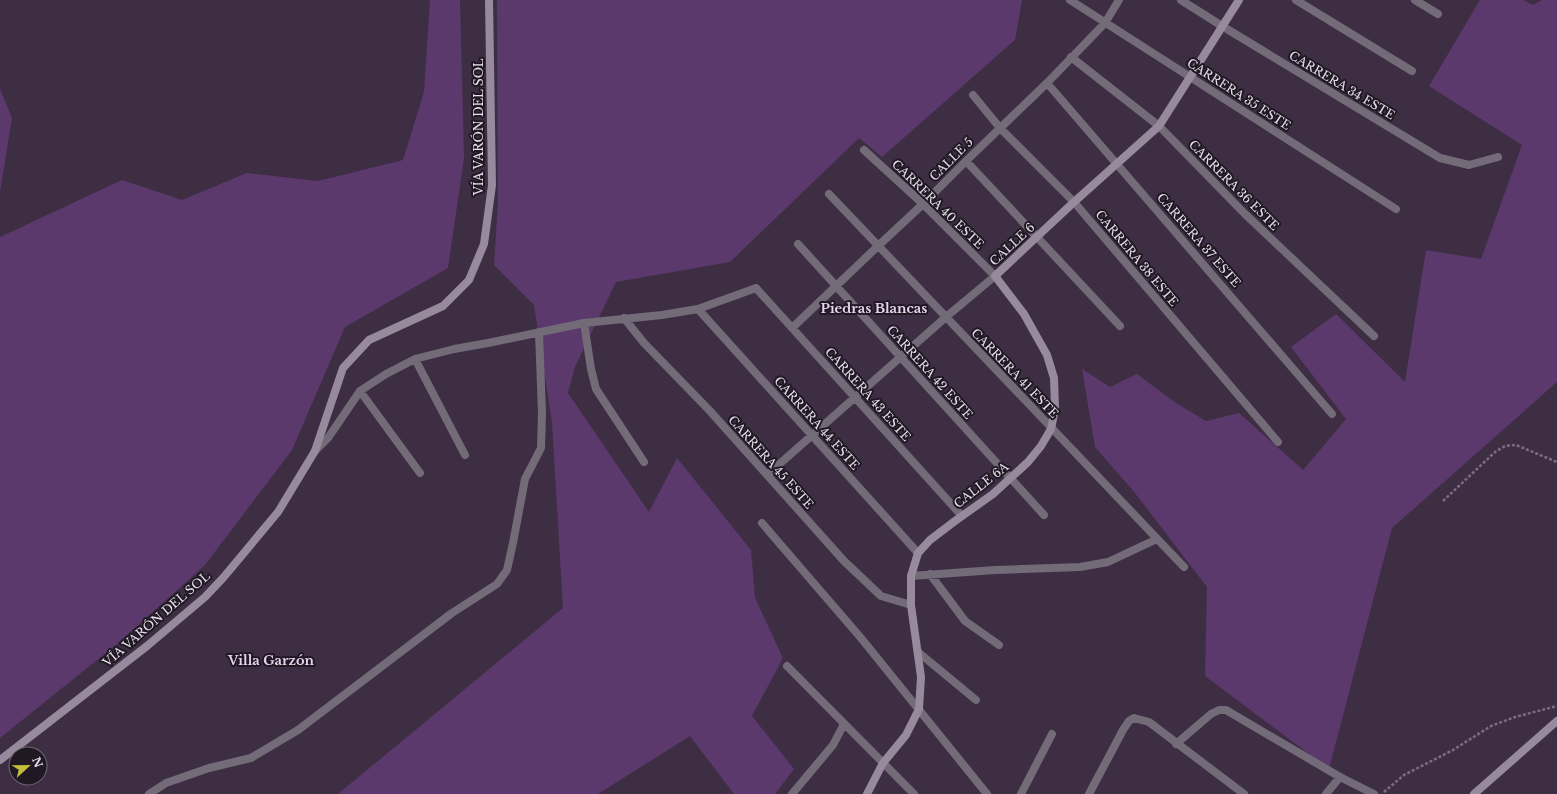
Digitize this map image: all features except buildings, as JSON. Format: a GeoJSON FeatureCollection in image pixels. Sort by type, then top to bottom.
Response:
{"type":"FeatureCollection","features":[{"type":"Feature","properties":{"kind":"street","name":"VÍA VARÓN DEL SOL"},"geometry":{"type":"LineString","coordinates":[[0,760],[147,646],[205,597],[223,578],[278,512],[315,451],[343,368],[369,340],[442,306],[469,280],[484,244],[492,185],[489,0]]}},
{"type":"Feature","properties":{"kind":"street","name":"CARRERA 35 ESTE"},"geometry":{"type":"LineString","coordinates":[[1070,0],[1396,209]]}},
{"type":"Feature","properties":{"kind":"street","name":"CALLE 5"},"geometry":{"type":"LineString","coordinates":[[792,328],[923,204],[1047,83],[1105,23],[1119,0]]}},
{"type":"Feature","properties":{"kind":"street","name":"CARRERA 34 ESTE"},"geometry":{"type":"LineString","coordinates":[[1181,0],[1440,158],[1469,165],[1498,157]]}},
{"type":"Feature","properties":{"kind":"street","name":"CALLE 6"},"geometry":{"type":"LineString","coordinates":[[767,475],[900,357],[995,276],[1074,202],[1159,126],[1239,0]]}},
{"type":"Feature","properties":{"kind":"street"},"geometry":{"type":"LineString","coordinates":[[1296,0],[1412,71]]}},
{"type":"Feature","properties":{"kind":"street"},"geometry":{"type":"LineString","coordinates":[[1415,0],[1438,14]]}},
{"type":"Feature","properties":{"kind":"street","name":"CARRERA 36 ESTE"},"geometry":{"type":"LineString","coordinates":[[1071,57],[1159,126],[1245,214],[1374,336]]}},
{"type":"Feature","properties":{"kind":"street","name":"CARRERA 37 ESTE"},"geometry":{"type":"LineString","coordinates":[[1047,83],[1332,414]]}},
{"type":"Feature","properties":{"kind":"street","name":"CARRERA 38 ESTE"},"geometry":{"type":"LineString","coordinates":[[973,95],[1000,128],[1074,202],[1278,442]]}},
{"type":"Feature","properties":{"kind":"street","name":"CARRERA 40 ESTE"},"geometry":{"type":"LineString","coordinates":[[864,150],[923,204],[995,276],[1024,314],[1047,354],[1054,378]]}},
{"type":"Feature","properties":{"kind":"street"},"geometry":{"type":"LineString","coordinates":[[966,161],[1120,326]]}},
{"type":"Feature","properties":{"kind":"street","name":"CARRERA 41 ESTE"},"geometry":{"type":"LineString","coordinates":[[829,194],[1184,567]]}},
{"type":"Feature","properties":{"kind":"street","name":"CARRERA 42 ESTE"},"geometry":{"type":"LineString","coordinates":[[798,244],[1044,515]]}},
{"type":"Feature","properties":{"kind":"street","name":"CARRERA 43 ESTE"},"geometry":{"type":"LineString","coordinates":[[698,309],[756,288],[962,516]]}},
{"type":"Feature","properties":{"kind":"street"},"geometry":{"type":"LineString","coordinates":[[315,451],[328,438],[360,391],[386,374],[415,358],[584,323],[662,315],[698,309]]}},
{"type":"Feature","properties":{"kind":"street","name":"CARRERA 44 ESTE"},"geometry":{"type":"LineString","coordinates":[[698,309],[918,553]]}},
{"type":"Feature","properties":{"kind":"street","name":"CARRERA 45 ESTE"},"geometry":{"type":"LineString","coordinates":[[624,318],[644,343],[710,411],[844,561],[881,596],[911,605]]}},
{"type":"Feature","properties":{"kind":"street"},"geometry":{"type":"LineString","coordinates":[[584,323],[596,389],[644,462]]}},
{"type":"Feature","properties":{"kind":"street"},"geometry":{"type":"LineString","coordinates":[[149,794],[173,780],[209,768],[251,758],[298,730],[452,613],[497,584],[507,570],[525,479],[541,448],[542,413],[539,332]]}},
{"type":"Feature","properties":{"kind":"street"},"geometry":{"type":"LineString","coordinates":[[415,358],[465,455]]}},
{"type":"Feature","properties":{"kind":"street","name":"CALLE 6A"},"geometry":{"type":"LineString","coordinates":[[918,553],[930,540],[993,494],[1037,452],[1051,428],[1055,409],[1054,378]]}},
{"type":"Feature","properties":{"kind":"street"},"geometry":{"type":"LineString","coordinates":[[360,391],[420,473]]}},
{"type":"Feature","properties":{"kind":"street"},"geometry":{"type":"LineString","coordinates":[[762,523],[861,638],[987,794]]}},
{"type":"Feature","properties":{"kind":"street"},"geometry":{"type":"LineString","coordinates":[[911,576],[995,570],[1080,567],[1108,562],[1157,539]]}},
{"type":"Feature","properties":{"kind":"street"},"geometry":{"type":"LineString","coordinates":[[867,794],[883,763],[906,735],[919,710],[921,677],[911,605],[911,576],[918,553]]}},
{"type":"Feature","properties":{"kind":"street"},"geometry":{"type":"LineString","coordinates":[[930,574],[965,621],[999,644]]}},
{"type":"Feature","properties":{"kind":"street"},"geometry":{"type":"LineString","coordinates":[[918,652],[976,700]]}},
{"type":"Feature","properties":{"kind":"street"},"geometry":{"type":"LineString","coordinates":[[787,666],[914,794]]}},
{"type":"Feature","properties":{"kind":"street"},"geometry":{"type":"LineString","coordinates":[[1176,744],[1211,714],[1219,710],[1226,710],[1374,794]]}},
{"type":"Feature","properties":{"kind":"street"},"geometry":{"type":"LineString","coordinates":[[1089,794],[1123,730],[1129,721],[1134,718],[1149,722],[1176,744],[1244,794]]}},
{"type":"Feature","properties":{"kind":"street"},"geometry":{"type":"LineString","coordinates":[[1474,794],[1557,721]]}},
{"type":"Feature","properties":{"kind":"street"},"geometry":{"type":"LineString","coordinates":[[792,794],[833,745],[844,724]]}},
{"type":"Feature","properties":{"kind":"street"},"geometry":{"type":"LineString","coordinates":[[1021,794],[1052,734]]}},
{"type":"Feature","properties":{"kind":"street"},"geometry":{"type":"LineString","coordinates":[[1326,794],[1340,776]]}},
{"type":"Feature","properties":{"kind":"path"},"geometry":{"type":"LineString","coordinates":[[1443,501],[1495,452],[1505,446],[1516,445],[1557,462]]}},
{"type":"Feature","properties":{"kind":"path"},"geometry":{"type":"LineString","coordinates":[[1382,794],[1404,775],[1453,750],[1491,726],[1515,717],[1557,706]]}},
{"type":"Feature","properties":{"kind":"shaded area"},"geometry":{"type":"Polygon","coordinates":[[[430,0],[460,0],[464,158],[448,268],[345,327],[292,450],[205,565],[117,644],[0,738],[0,237],[122,180],[182,200],[247,173],[318,181],[403,160],[424,92],[430,0]]]}},
{"type":"Feature","properties":{"kind":"shaded area"},"geometry":{"type":"Polygon","coordinates":[[[497,0],[1022,0],[1015,40],[882,157],[859,138],[730,262],[616,282],[575,367],[568,393],[649,512],[677,458],[751,550],[755,598],[783,658],[752,716],[794,769],[775,794],[734,794],[690,736],[598,794],[338,794],[563,608],[552,423],[534,305],[494,265],[498,203],[497,0]]]}},
{"type":"Feature","properties":{"kind":"shaded area"},"geometry":{"type":"Polygon","coordinates":[[[1480,0],[1523,0],[1533,5],[1542,0],[1557,0],[1557,382],[1392,528],[1329,769],[1205,676],[1207,587],[1135,493],[1095,447],[1082,369],[1110,387],[1137,374],[1176,403],[1206,421],[1239,413],[1303,470],[1346,419],[1291,347],[1336,314],[1405,382],[1426,250],[1481,259],[1522,145],[1429,86],[1480,0]]]}},
{"type":"Feature","properties":{"kind":"shaded area"},"geometry":{"type":"Polygon","coordinates":[[[0,89],[12,118],[0,192],[0,89]]]}},
{"type":"Feature","properties":{"kind":"district","name":"Piedras Blancas"},"geometry":{"type":"Point","coordinates":[874,308]}},
{"type":"Feature","properties":{"kind":"district","name":"Villa Garzón"},"geometry":{"type":"Point","coordinates":[271,660]}}]}
